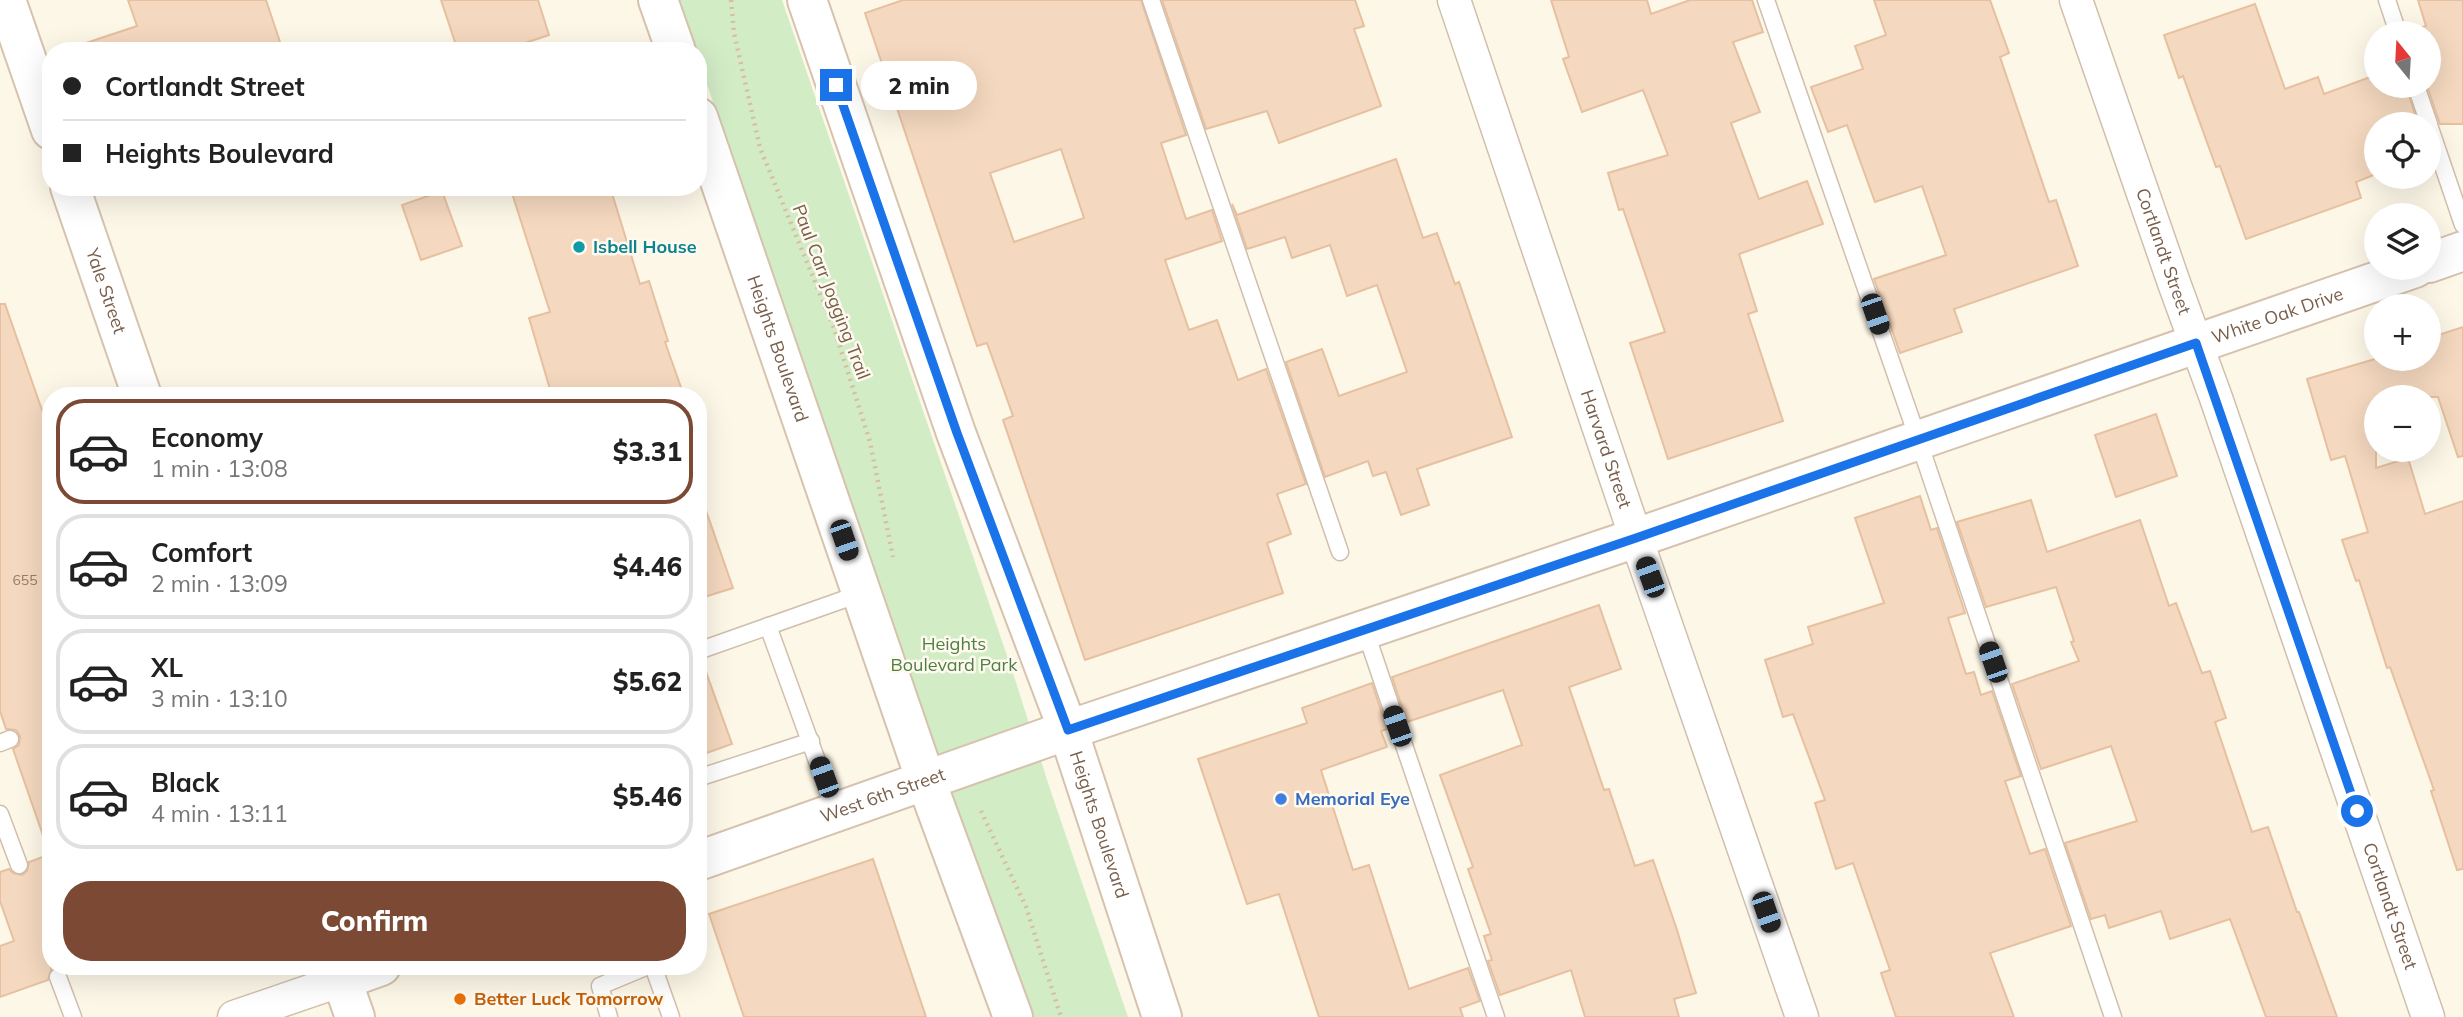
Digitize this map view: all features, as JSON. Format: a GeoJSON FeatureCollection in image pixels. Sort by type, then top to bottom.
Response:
{"type":"FeatureCollection","features":[{"type":"Feature","properties":{"kind":"main road"},"geometry":{"type":"LineString","coordinates":[[6,0],[42,104]]}},
{"type":"Feature","properties":{"kind":"main road"},"geometry":{"type":"LineString","coordinates":[[658,0],[673,42]]}},
{"type":"Feature","properties":{"kind":"main road","name":"Heights Boulevard"},"geometry":{"type":"LineString","coordinates":[[807,0],[952,420],[1068,730],[1162,1017]]}},
{"type":"Feature","properties":{"kind":"main road","name":"Heights Boulevard"},"geometry":{"type":"LineString","coordinates":[[707,143],[926,782],[1013,1017]]}},
{"type":"Feature","properties":{"kind":"main road","name":"Yale Street"},"geometry":{"type":"LineString","coordinates":[[74,196],[139,387]]}},
{"type":"Feature","properties":{"kind":"main road"},"geometry":{"type":"LineString","coordinates":[[2441,259],[2463,251]]}},
{"type":"Feature","properties":{"kind":"main road","name":"White Oak Drive"},"geometry":{"type":"LineString","coordinates":[[1068,730],[1636,538],[2380,280]]}},
{"type":"Feature","properties":{"kind":"main road","name":"West 6th Street"},"geometry":{"type":"LineString","coordinates":[[707,858],[1068,730]]}},
{"type":"Feature","properties":{"kind":"main road"},"geometry":{"type":"LineString","coordinates":[[341,975],[355,1017]]}},
{"type":"Feature","properties":{"kind":"street","name":"Harvard Street"},"geometry":{"type":"LineString","coordinates":[[1454,0],[1802,1017]]}},
{"type":"Feature","properties":{"kind":"street","name":"Cortlandt Street"},"geometry":{"type":"LineString","coordinates":[[2076,0],[2428,1017]]}},
{"type":"Feature","properties":{"kind":"street"},"geometry":{"type":"LineString","coordinates":[[234,1017],[335,975]]}},
{"type":"Feature","properties":{"kind":"lane"},"geometry":{"type":"LineString","coordinates":[[1151,0],[1340,552]]}},
{"type":"Feature","properties":{"kind":"lane"},"geometry":{"type":"LineString","coordinates":[[1766,0],[2113,1017]]}},
{"type":"Feature","properties":{"kind":"lane"},"geometry":{"type":"LineString","coordinates":[[2386,0],[2394,21]]}},
{"type":"Feature","properties":{"kind":"lane"},"geometry":{"type":"LineString","coordinates":[[2441,160],[2463,225]]}},
{"type":"Feature","properties":{"kind":"lane"},"geometry":{"type":"LineString","coordinates":[[707,648],[862,593]]}},
{"type":"Feature","properties":{"kind":"lane"},"geometry":{"type":"LineString","coordinates":[[768,626],[836,813]]}},
{"type":"Feature","properties":{"kind":"lane"},"geometry":{"type":"LineString","coordinates":[[1364,630],[1496,1017]]}},
{"type":"Feature","properties":{"kind":"lane"},"geometry":{"type":"LineString","coordinates":[[707,775],[811,740]]}},
{"type":"Feature","properties":{"kind":"lane"},"geometry":{"type":"LineString","coordinates":[[0,814],[19,865]]}},
{"type":"Feature","properties":{"kind":"lane"},"geometry":{"type":"LineString","coordinates":[[609,1017],[600,986],[628,975]]}},
{"type":"Feature","properties":{"kind":"lane"},"geometry":{"type":"LineString","coordinates":[[655,975],[671,1017]]}},
{"type":"Feature","properties":{"kind":"lane"},"geometry":{"type":"LineString","coordinates":[[58,977],[73,1017]]}},
{"type":"Feature","properties":{"kind":"path","name":"Paul Carr Jogging Trail"},"geometry":{"type":"LineString","coordinates":[[731,0],[734,33],[760,148],[834,328],[870,442],[892,558]]}},
{"type":"Feature","properties":{"kind":"path"},"geometry":{"type":"LineString","coordinates":[[981,811],[1026,907],[1061,1017]]}},
{"type":"Feature","properties":{"kind":"green space","name":"Heights Boulevard Park"},"geometry":{"type":"Polygon","coordinates":[[[679,0],[782,0],[1128,1017],[1025,1017],[707,84],[707,42],[693,42],[679,0]]]}},
{"type":"Feature","properties":{"kind":"building"},"geometry":{"type":"Polygon","coordinates":[[[128,0],[266,0],[280,42],[89,42],[137,26],[128,0]]]}},
{"type":"Feature","properties":{"kind":"building"},"geometry":{"type":"Polygon","coordinates":[[[441,0],[538,0],[549,35],[528,42],[455,42],[441,0]]]}},
{"type":"Feature","properties":{"kind":"building"},"geometry":{"type":"Polygon","coordinates":[[[903,0],[1141,0],[1186,135],[1161,143],[1186,219],[1212,210],[1222,241],[1165,260],[1189,330],[1217,320],[1238,380],[1266,369],[1306,484],[1277,494],[1291,534],[1267,543],[1283,593],[1085,660],[1003,420],[1013,416],[987,343],[977,346],[865,13],[903,0]],[[1061,149],[990,173],[1014,242],[1084,218],[1061,149]]]}},
{"type":"Feature","properties":{"kind":"building"},"geometry":{"type":"Polygon","coordinates":[[[1162,0],[1355,0],[1364,26],[1354,29],[1381,106],[1279,143],[1267,111],[1206,129],[1162,0]]]}},
{"type":"Feature","properties":{"kind":"building"},"geometry":{"type":"Polygon","coordinates":[[[1551,0],[1647,0],[1651,14],[1690,0],[1752,0],[1763,32],[1733,42],[1760,112],[1731,123],[1759,199],[1807,181],[1823,224],[1739,254],[1757,311],[1748,314],[1783,421],[1668,459],[1630,343],[1665,332],[1623,209],[1619,210],[1608,173],[1668,155],[1643,90],[1582,112],[1563,59],[1569,57],[1551,0]]]}},
{"type":"Feature","properties":{"kind":"building"},"geometry":{"type":"Polygon","coordinates":[[[1874,0],[1990,0],[2009,53],[2000,57],[2049,202],[2056,200],[2078,266],[1954,309],[1962,332],[1900,353],[1874,279],[1946,255],[1922,186],[1875,202],[1847,125],[1828,132],[1811,87],[1863,69],[1855,46],[1886,35],[1874,0]]]}},
{"type":"Feature","properties":{"kind":"building"},"geometry":{"type":"Polygon","coordinates":[[[2418,0],[2463,0],[2463,124],[2441,124],[2441,112],[2436,112],[2431,98],[2441,98],[2441,21],[2424,21],[2418,0]]]}},
{"type":"Feature","properties":{"kind":"building"},"geometry":{"type":"Polygon","coordinates":[[[2255,4],[2285,89],[2318,77],[2324,94],[2364,79],[2364,98],[2410,98],[2414,112],[2364,112],[2364,179],[2356,182],[2361,198],[2246,239],[2220,166],[2216,167],[2183,76],[2179,78],[2164,35],[2255,4]]]}},
{"type":"Feature","properties":{"kind":"building"},"geometry":{"type":"Polygon","coordinates":[[[1396,159],[1423,238],[1437,233],[1455,284],[1459,282],[1512,437],[1417,469],[1429,505],[1401,515],[1386,472],[1373,476],[1368,461],[1325,477],[1286,362],[1322,349],[1339,396],[1407,372],[1377,285],[1347,296],[1330,245],[1292,258],[1285,237],[1247,249],[1232,204],[1237,215],[1396,159]]]}},
{"type":"Feature","properties":{"kind":"building"},"geometry":{"type":"Polygon","coordinates":[[[428,196],[444,196],[462,246],[421,260],[402,205],[428,196]]]}},
{"type":"Feature","properties":{"kind":"building"},"geometry":{"type":"Polygon","coordinates":[[[513,196],[613,196],[640,284],[649,281],[668,341],[665,342],[681,387],[549,387],[529,318],[550,312],[513,196]]]}},
{"type":"Feature","properties":{"kind":"building"},"geometry":{"type":"Polygon","coordinates":[[[0,304],[5,304],[42,410],[42,832],[13,749],[19,745],[20,736],[16,730],[6,729],[0,711],[0,304]]]}},
{"type":"Feature","properties":{"kind":"building"},"geometry":{"type":"Polygon","coordinates":[[[2463,327],[2463,456],[2458,457],[2441,406],[2441,385],[2364,385],[2364,462],[2376,462],[2376,468],[2395,462],[2409,462],[2425,514],[2463,501],[2463,869],[2457,870],[2431,791],[2434,790],[2390,667],[2387,668],[2359,580],[2356,581],[2342,540],[2368,532],[2345,456],[2331,460],[2307,379],[2364,362],[2364,371],[2441,371],[2441,334],[2463,327]]]}},
{"type":"Feature","properties":{"kind":"building"},"geometry":{"type":"Polygon","coordinates":[[[2156,414],[2177,476],[2116,497],[2095,435],[2156,414]]]}},
{"type":"Feature","properties":{"kind":"building"},"geometry":{"type":"Polygon","coordinates":[[[1920,496],[1931,530],[1937,528],[1965,613],[1948,618],[1966,674],[1974,672],[1981,695],[1992,691],[2021,776],[2005,781],[2030,854],[2045,849],[2071,926],[1990,953],[2014,1017],[1896,1017],[1881,973],[1890,970],[1853,863],[1836,869],[1815,803],[1825,800],[1793,714],[1783,717],[1765,660],[1813,644],[1808,627],[1884,603],[1855,518],[1920,496]]]}},
{"type":"Feature","properties":{"kind":"building"},"geometry":{"type":"Polygon","coordinates":[[[2031,500],[2047,552],[2140,520],[2169,606],[2176,603],[2202,673],[2210,671],[2226,718],[2215,722],[2252,832],[2268,827],[2337,1017],[2266,1017],[2230,919],[2170,939],[2161,911],[2109,928],[2105,915],[2091,919],[2065,843],[2137,821],[2111,746],[2041,769],[2012,684],[2079,661],[2056,587],[1986,607],[1957,522],[2031,500]]]}},
{"type":"Feature","properties":{"kind":"building"},"geometry":{"type":"Polygon","coordinates":[[[707,513],[733,588],[707,596],[707,513]]]}},
{"type":"Feature","properties":{"kind":"building"},"geometry":{"type":"Polygon","coordinates":[[[1599,605],[1621,669],[1569,687],[1604,790],[1609,789],[1635,866],[1653,860],[1677,930],[1696,993],[1674,999],[1679,1017],[1585,1017],[1571,970],[1500,995],[1488,961],[1492,960],[1484,936],[1491,934],[1468,869],[1473,867],[1440,775],[1522,745],[1503,690],[1407,722],[1392,677],[1599,605]]]}},
{"type":"Feature","properties":{"kind":"building"},"geometry":{"type":"Polygon","coordinates":[[[707,675],[732,744],[707,753],[707,675]]]}},
{"type":"Feature","properties":{"kind":"building"},"geometry":{"type":"Polygon","coordinates":[[[1372,683],[1387,729],[1381,731],[1387,747],[1321,770],[1353,870],[1369,865],[1409,989],[1468,968],[1480,1001],[1460,1008],[1463,1017],[1319,1017],[1279,894],[1247,904],[1198,759],[1307,723],[1302,708],[1372,683]]]}},
{"type":"Feature","properties":{"kind":"building"},"geometry":{"type":"Polygon","coordinates":[[[42,857],[42,975],[50,975],[48,980],[0,997],[0,946],[14,941],[0,901],[0,872],[9,869],[22,875],[27,871],[29,862],[42,857]]]}},
{"type":"Feature","properties":{"kind":"building"},"geometry":{"type":"Polygon","coordinates":[[[873,859],[926,1017],[744,1017],[709,914],[873,859]]]}},
{"type":"Feature","properties":{"kind":"place","name":"Isbell House"},"geometry":{"type":"Point","coordinates":[579,247]}},
{"type":"Feature","properties":{"kind":"place","name":"Memorial Eye"},"geometry":{"type":"Point","coordinates":[1281,799]}},
{"type":"Feature","properties":{"kind":"place","name":"Better Luck Tomorrow"},"geometry":{"type":"Point","coordinates":[460,999]}},
{"type":"Feature","properties":{"kind":"route"},"geometry":{"type":"LineString","coordinates":[[836,85],[957,433],[1068,730],[1636,538],[2196,343],[2357,811]]}}]}
